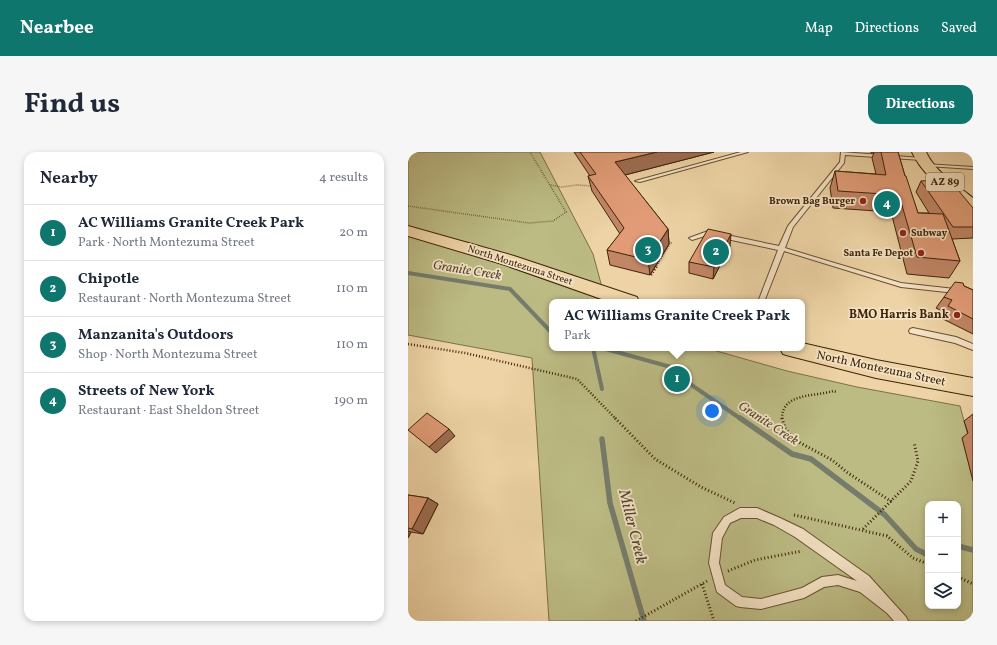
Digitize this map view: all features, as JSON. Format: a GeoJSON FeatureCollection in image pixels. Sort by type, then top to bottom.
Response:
{"type":"FeatureCollection","features":[{"type":"Feature","properties":{"kind":"main road","name":"AZ 89"},"geometry":{"type":"LineString","coordinates":[[923,159],[937,176],[973,206]]}},
{"type":"Feature","properties":{"kind":"main road","name":"North Montezuma Street"},"geometry":{"type":"LineString","coordinates":[[408,231],[508,260],[622,299]]}},
{"type":"Feature","properties":{"kind":"main road","name":"North Montezuma Street"},"geometry":{"type":"LineString","coordinates":[[802,351],[876,369],[973,387]]}},
{"type":"Feature","properties":{"kind":"lane"},"geometry":{"type":"LineString","coordinates":[[638,181],[746,152]]}},
{"type":"Feature","properties":{"kind":"lane"},"geometry":{"type":"LineString","coordinates":[[762,299],[790,228],[842,162],[842,153],[923,159],[973,168]]}},
{"type":"Feature","properties":{"kind":"lane"},"geometry":{"type":"LineString","coordinates":[[692,238],[708,233],[781,250],[796,252],[900,285],[973,293]]}},
{"type":"Feature","properties":{"kind":"lane"},"geometry":{"type":"LineString","coordinates":[[913,331],[956,340],[973,346]]}},
{"type":"Feature","properties":{"kind":"lane"},"geometry":{"type":"LineString","coordinates":[[889,608],[863,588],[838,580],[822,582],[804,593],[761,604],[740,602],[721,588],[714,563],[717,537],[727,520],[740,513],[757,513],[777,521],[799,532],[865,580],[902,621]]}},
{"type":"Feature","properties":{"kind":"path"},"geometry":{"type":"LineString","coordinates":[[408,206],[461,212],[529,223],[553,221],[566,212],[530,152]]}},
{"type":"Feature","properties":{"kind":"path"},"geometry":{"type":"LineString","coordinates":[[551,185],[559,188],[576,185],[588,188],[596,185]]}},
{"type":"Feature","properties":{"kind":"path"},"geometry":{"type":"LineString","coordinates":[[652,275],[671,243],[666,237]]}},
{"type":"Feature","properties":{"kind":"path"},"geometry":{"type":"LineString","coordinates":[[408,344],[465,353],[577,379],[656,458],[701,487],[757,513]]}},
{"type":"Feature","properties":{"kind":"path"},"geometry":{"type":"LineString","coordinates":[[837,392],[833,391],[825,394],[800,396],[786,405],[782,416],[783,427],[788,435],[798,443],[829,458],[892,502]]}},
{"type":"Feature","properties":{"kind":"path"},"geometry":{"type":"LineString","coordinates":[[862,530],[912,481],[918,461],[914,442]]}},
{"type":"Feature","properties":{"kind":"path"},"geometry":{"type":"LineString","coordinates":[[777,521],[792,515],[887,536],[913,558],[925,563]]}},
{"type":"Feature","properties":{"kind":"path"},"geometry":{"type":"LineString","coordinates":[[636,621],[718,575],[755,560],[793,553],[818,546]]}},
{"type":"Feature","properties":{"kind":"path"},"geometry":{"type":"LineString","coordinates":[[961,579],[973,584]]}},
{"type":"Feature","properties":{"kind":"path"},"geometry":{"type":"LineString","coordinates":[[702,584],[714,621]]}},
{"type":"Feature","properties":{"kind":"shaded area"},"geometry":{"type":"Polygon","coordinates":[[[408,152],[540,152],[593,254],[605,299],[549,299],[549,351],[717,351],[787,371],[857,387],[960,406],[973,454],[973,621],[549,621],[532,358],[408,335],[408,152]]]}},
{"type":"Feature","properties":{"kind":"building"},"geometry":{"type":"Polygon","coordinates":[[[580,152],[657,152],[615,162],[668,229],[648,260],[607,250],[624,228],[588,176],[596,174],[580,152]]]}},
{"type":"Feature","properties":{"kind":"building"},"geometry":{"type":"Polygon","coordinates":[[[881,152],[898,152],[918,213],[943,214],[960,261],[917,257],[899,195],[838,191],[835,171],[886,175],[881,152]]]}},
{"type":"Feature","properties":{"kind":"building"},"geometry":{"type":"Polygon","coordinates":[[[938,180],[945,190],[958,190],[973,208],[973,227],[953,227],[921,181],[938,180]]]}},
{"type":"Feature","properties":{"kind":"building"},"geometry":{"type":"Polygon","coordinates":[[[708,229],[731,234],[714,267],[689,262],[708,229]]]}},
{"type":"Feature","properties":{"kind":"building"},"geometry":{"type":"Polygon","coordinates":[[[955,282],[963,283],[964,286],[973,290],[973,319],[948,306],[952,300],[944,297],[955,282]]]}},
{"type":"Feature","properties":{"kind":"building"},"geometry":{"type":"Polygon","coordinates":[[[427,413],[449,429],[429,447],[408,430],[427,413]]]}},
{"type":"Feature","properties":{"kind":"building"},"geometry":{"type":"Polygon","coordinates":[[[408,495],[428,498],[412,529],[408,528],[408,495]]]}},
{"type":"Feature","properties":{"kind":"waterway","name":"Granite Creek"},"geometry":{"type":"LineString","coordinates":[[408,273],[510,289],[549,330]]}},
{"type":"Feature","properties":{"kind":"waterway","name":"Miller Creek"},"geometry":{"type":"LineString","coordinates":[[594,351],[602,389]]}},
{"type":"Feature","properties":{"kind":"waterway","name":"Granite Creek"},"geometry":{"type":"LineString","coordinates":[[613,351],[671,367],[693,386],[741,419]]}},
{"type":"Feature","properties":{"kind":"waterway","name":"Granite Creek"},"geometry":{"type":"LineString","coordinates":[[740,418],[792,454],[811,459],[885,515],[916,549],[925,554]]}},
{"type":"Feature","properties":{"kind":"waterway","name":"Miller Creek"},"geometry":{"type":"LineString","coordinates":[[602,439],[610,503],[644,621]]}},
{"type":"Feature","properties":{"kind":"waterway","name":"Granite Creek"},"geometry":{"type":"LineString","coordinates":[[961,547],[973,550]]}},
{"type":"Feature","properties":{"kind":"place","name":"Brown Bag Burger"},"geometry":{"type":"Point","coordinates":[863,201]}},
{"type":"Feature","properties":{"kind":"place","name":"Streets of New York"},"geometry":{"type":"Point","coordinates":[887,204]}},
{"type":"Feature","properties":{"kind":"place","name":"Subway"},"geometry":{"type":"Point","coordinates":[903,233]}},
{"type":"Feature","properties":{"kind":"place","name":"Manzanita's Outdoors"},"geometry":{"type":"Point","coordinates":[648,250]}},
{"type":"Feature","properties":{"kind":"place","name":"Chipotle"},"geometry":{"type":"Point","coordinates":[716,252]}},
{"type":"Feature","properties":{"kind":"place","name":"Santa Fe Depot"},"geometry":{"type":"Point","coordinates":[921,253]}},
{"type":"Feature","properties":{"kind":"place","name":"BMO Harris Bank"},"geometry":{"type":"Point","coordinates":[957,315]}},
{"type":"Feature","properties":{"kind":"place","name":"AC Williams Granite Creek Park"},"geometry":{"type":"Point","coordinates":[677,379]}}]}
